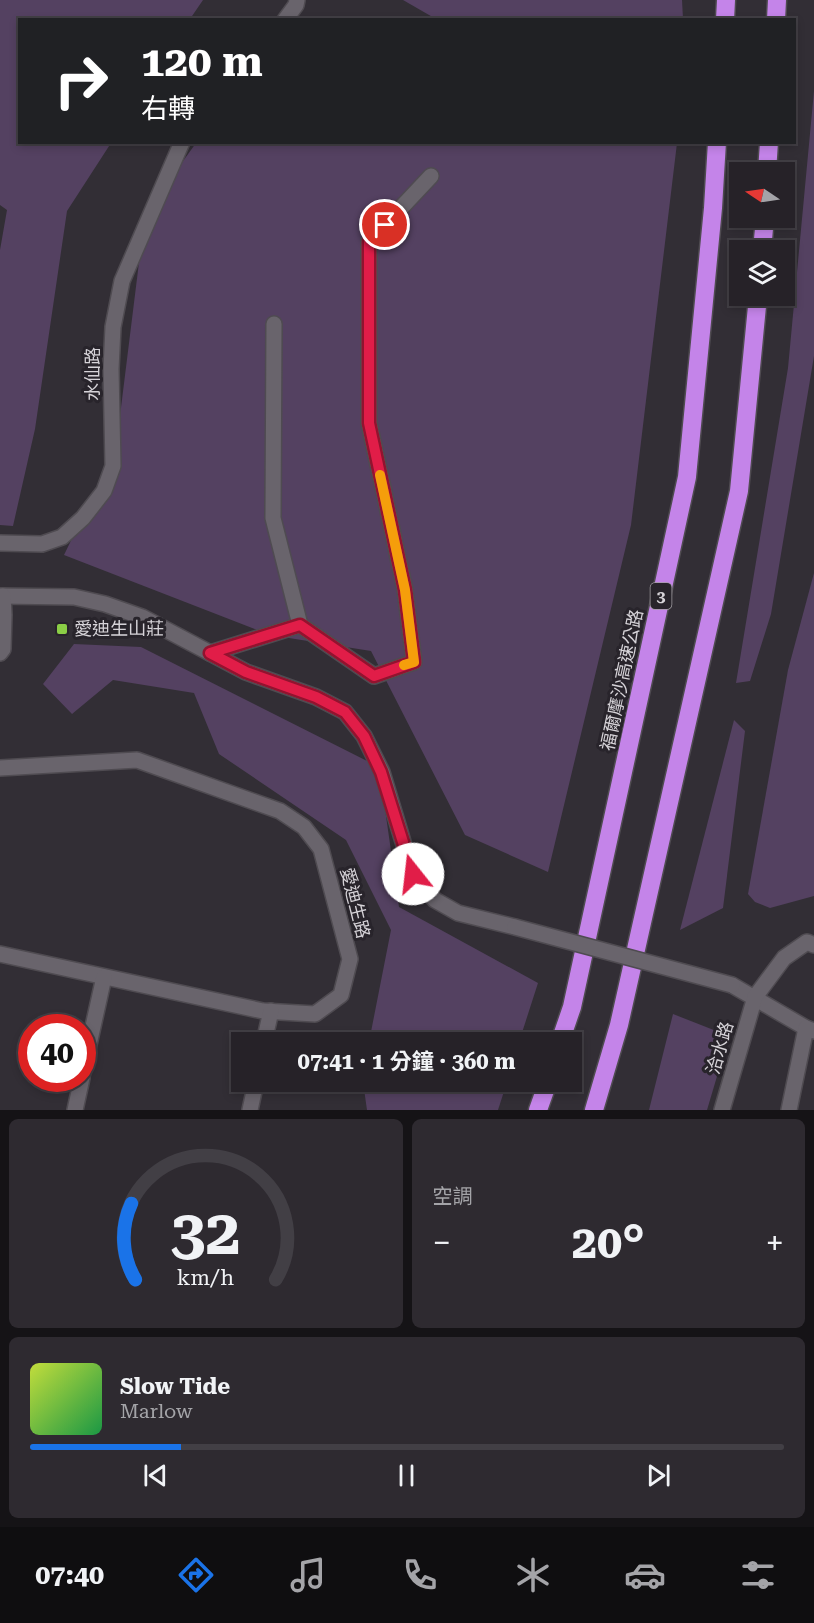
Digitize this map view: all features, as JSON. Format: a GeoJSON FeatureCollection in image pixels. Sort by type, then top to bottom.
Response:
{"type":"FeatureCollection","features":[{"type":"Feature","properties":{"kind":"highway"},"geometry":{"type":"LineString","coordinates":[[725,18],[726,0]]}},
{"type":"Feature","properties":{"kind":"highway"},"geometry":{"type":"LineString","coordinates":[[776,18],[777,0]]}},
{"type":"Feature","properties":{"kind":"highway","name":"福爾摩沙高速公路"},"geometry":{"type":"LineString","coordinates":[[563,1032],[572,1006],[687,477],[713,208],[717,144]]}},
{"type":"Feature","properties":{"kind":"highway"},"geometry":{"type":"LineString","coordinates":[[768,162],[769,144]]}},
{"type":"Feature","properties":{"kind":"highway"},"geometry":{"type":"LineString","coordinates":[[594,1110],[619,1025],[739,491],[757,306]]}},
{"type":"Feature","properties":{"kind":"highway"},"geometry":{"type":"LineString","coordinates":[[538,1110],[544,1092]]}},
{"type":"Feature","properties":{"kind":"street"},"geometry":{"type":"LineString","coordinates":[[286,18],[297,0]]}},
{"type":"Feature","properties":{"kind":"street","name":"水仙路"},"geometry":{"type":"LineString","coordinates":[[0,543],[42,544],[62,537],[83,518],[104,491],[113,466],[112,327],[122,281],[181,144]]}},
{"type":"Feature","properties":{"kind":"street"},"geometry":{"type":"LineString","coordinates":[[274,324],[273,518],[300,625],[374,676],[414,662],[405,590],[369,423],[369,242],[431,176]]}},
{"type":"Feature","properties":{"kind":"street"},"geometry":{"type":"LineString","coordinates":[[0,653],[3,649],[2,596],[74,597],[105,604],[142,617],[246,672],[316,697],[345,712],[364,736],[381,772],[413,874],[435,900],[458,914],[732,985],[810,1029],[789,1110]]}},
{"type":"Feature","properties":{"kind":"street"},"geometry":{"type":"LineString","coordinates":[[210,653],[300,625]]}},
{"type":"Feature","properties":{"kind":"street","name":"愛迪生路"},"geometry":{"type":"LineString","coordinates":[[0,768],[137,760],[280,811],[304,827],[321,849],[350,959],[341,995],[315,1014],[263,1011],[0,954]]}},
{"type":"Feature","properties":{"kind":"street"},"geometry":{"type":"LineString","coordinates":[[755,997],[784,958],[807,942],[814,945]]}},
{"type":"Feature","properties":{"kind":"street"},"geometry":{"type":"LineString","coordinates":[[96,1014],[104,976]]}},
{"type":"Feature","properties":{"kind":"street","name":"洽水路"},"geometry":{"type":"LineString","coordinates":[[722,1110],[755,997]]}},
{"type":"Feature","properties":{"kind":"street"},"geometry":{"type":"LineString","coordinates":[[266,1032],[271,1011]]}},
{"type":"Feature","properties":{"kind":"street"},"geometry":{"type":"LineString","coordinates":[[75,1110],[79,1092]]}},
{"type":"Feature","properties":{"kind":"street"},"geometry":{"type":"LineString","coordinates":[[250,1110],[254,1092]]}},
{"type":"Feature","properties":{"kind":"shaded area"},"geometry":{"type":"Polygon","coordinates":[[[0,0],[203,0],[191,18],[18,18],[18,144],[110,144],[67,211],[35,429],[13,526],[0,525],[0,250],[7,210],[0,205],[0,0]]]}},
{"type":"Feature","properties":{"kind":"shaded area"},"geometry":{"type":"Polygon","coordinates":[[[403,0],[682,0],[683,18],[434,18],[403,0]]]}},
{"type":"Feature","properties":{"kind":"shaded area"},"geometry":{"type":"Polygon","coordinates":[[[814,91],[814,356],[771,614],[750,681],[736,683],[788,368],[814,91]]]}},
{"type":"Feature","properties":{"kind":"shaded area"},"geometry":{"type":"Polygon","coordinates":[[[195,144],[677,144],[631,525],[548,872],[465,835],[371,651],[270,635],[64,555],[116,448],[145,214],[195,144]]]}},
{"type":"Feature","properties":{"kind":"shaded area"},"geometry":{"type":"Polygon","coordinates":[[[814,573],[814,896],[770,908],[755,902],[748,894],[788,670],[814,573]]]}},
{"type":"Feature","properties":{"kind":"shaded area"},"geometry":{"type":"Polygon","coordinates":[[[74,644],[141,647],[379,767],[399,907],[538,983],[522,1032],[371,1032],[391,930],[346,840],[219,754],[194,693],[113,680],[72,714],[43,684],[74,644]]]}},
{"type":"Feature","properties":{"kind":"shaded area"},"geometry":{"type":"Polygon","coordinates":[[[734,720],[745,731],[723,908],[680,930],[734,720]]]}},
{"type":"Feature","properties":{"kind":"shaded area"},"geometry":{"type":"Polygon","coordinates":[[[673,1014],[729,1036],[707,1110],[649,1110],[673,1014]]]}},
{"type":"Feature","properties":{"kind":"shaded area"},"geometry":{"type":"Polygon","coordinates":[[[364,1092],[504,1092],[498,1110],[367,1110],[364,1092]]]}},
{"type":"Feature","properties":{"kind":"slow traffic"},"geometry":{"type":"LineString","coordinates":[[380,475],[405,590],[414,662],[404,665]]}},
{"type":"Feature","properties":{"kind":"place","name":"愛迪生山莊"},"geometry":{"type":"Point","coordinates":[62,629]}},
{"type":"Feature","properties":{"kind":"route"},"geometry":{"type":"LineString","coordinates":[[385,225],[369,242],[369,423],[405,590],[414,662],[374,676],[300,625],[210,653],[246,672],[316,697],[345,712],[364,736],[381,772],[413,874]]}}]}
